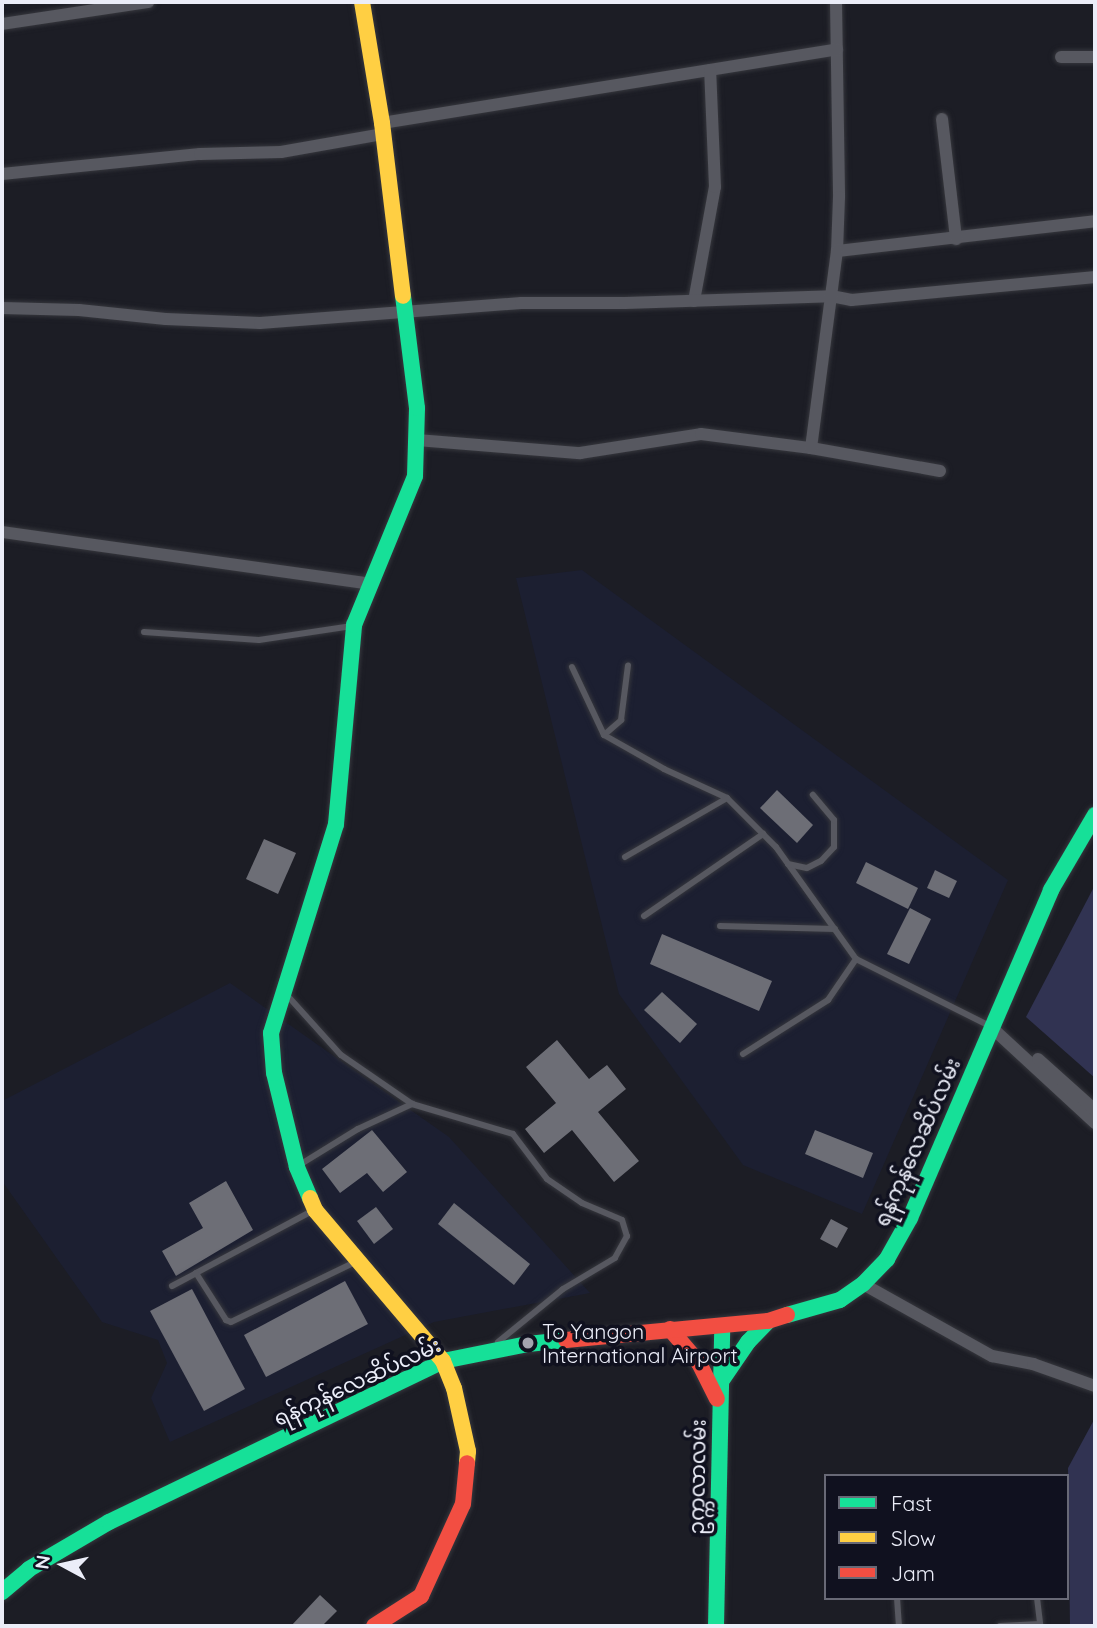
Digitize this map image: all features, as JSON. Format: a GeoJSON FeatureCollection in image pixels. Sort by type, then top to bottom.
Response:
{"type":"FeatureCollection","features":[{"type":"Feature","properties":{"kind":"main road"},"geometry":{"type":"LineString","coordinates":[[362,2],[383,128],[417,408],[415,476],[354,625],[336,824],[271,1033],[274,1073],[297,1167],[315,1210],[443,1361],[454,1388],[468,1451],[463,1504],[421,1596],[373,1626]]}},
{"type":"Feature","properties":{"kind":"main road","name":"ရန်ကုန်လေဆိပ်လမ်း"},"geometry":{"type":"LineString","coordinates":[[2,1592],[29,1570],[109,1522],[443,1361],[487,1351],[670,1329],[722,1328],[768,1321],[840,1300],[863,1284],[887,1259],[910,1218],[991,1022],[1051,890],[1095,816]]}},
{"type":"Feature","properties":{"kind":"main road"},"geometry":{"type":"LineString","coordinates":[[720,1383],[748,1342],[768,1321]]}},
{"type":"Feature","properties":{"kind":"main road","name":"ဥက္ကလာလမ်း"},"geometry":{"type":"LineString","coordinates":[[716,1626],[722,1328]]}},
{"type":"Feature","properties":{"kind":"main road"},"geometry":{"type":"LineString","coordinates":[[670,1329],[699,1363],[719,1405]]}},
{"type":"Feature","properties":{"kind":"street"},"geometry":{"type":"LineString","coordinates":[[2,24],[148,2]]}},
{"type":"Feature","properties":{"kind":"street"},"geometry":{"type":"LineString","coordinates":[[811,448],[837,251],[839,197],[836,2]]}},
{"type":"Feature","properties":{"kind":"street"},"geometry":{"type":"LineString","coordinates":[[2,174],[201,154],[281,152],[383,128],[837,49]]}},
{"type":"Feature","properties":{"kind":"street"},"geometry":{"type":"LineString","coordinates":[[1061,57],[1095,57]]}},
{"type":"Feature","properties":{"kind":"street"},"geometry":{"type":"LineString","coordinates":[[694,301],[715,187],[710,70]]}},
{"type":"Feature","properties":{"kind":"street"},"geometry":{"type":"LineString","coordinates":[[942,119],[956,239]]}},
{"type":"Feature","properties":{"kind":"street"},"geometry":{"type":"LineString","coordinates":[[837,251],[1095,222]]}},
{"type":"Feature","properties":{"kind":"street"},"geometry":{"type":"LineString","coordinates":[[2,308],[79,310],[166,319],[248,323],[521,303],[831,296],[852,300],[1095,277]]}},
{"type":"Feature","properties":{"kind":"street"},"geometry":{"type":"LineString","coordinates":[[417,440],[580,453],[701,433],[811,448],[940,471]]}},
{"type":"Feature","properties":{"kind":"street"},"geometry":{"type":"LineString","coordinates":[[2,531],[371,584]]}},
{"type":"Feature","properties":{"kind":"street"},"geometry":{"type":"LineString","coordinates":[[991,1022],[1095,1110]]}},
{"type":"Feature","properties":{"kind":"street"},"geometry":{"type":"LineString","coordinates":[[991,1022],[1095,1124]]}},
{"type":"Feature","properties":{"kind":"street"},"geometry":{"type":"LineString","coordinates":[[863,1284],[992,1356],[1033,1364],[1095,1386]]}},
{"type":"Feature","properties":{"kind":"lane"},"geometry":{"type":"LineString","coordinates":[[144,632],[259,640],[318,634],[354,625]]}},
{"type":"Feature","properties":{"kind":"lane"},"geometry":{"type":"LineString","coordinates":[[604,736],[621,720],[628,665]]}},
{"type":"Feature","properties":{"kind":"lane"},"geometry":{"type":"LineString","coordinates":[[572,667],[604,736],[664,769],[727,798],[788,864],[856,959],[991,1022]]}},
{"type":"Feature","properties":{"kind":"lane"},"geometry":{"type":"LineString","coordinates":[[788,864],[807,868],[821,861],[834,847],[834,820],[813,795]]}},
{"type":"Feature","properties":{"kind":"lane"},"geometry":{"type":"LineString","coordinates":[[625,856],[727,798]]}},
{"type":"Feature","properties":{"kind":"lane"},"geometry":{"type":"LineString","coordinates":[[644,916],[763,834]]}},
{"type":"Feature","properties":{"kind":"lane"},"geometry":{"type":"LineString","coordinates":[[720,926],[835,929]]}},
{"type":"Feature","properties":{"kind":"lane"},"geometry":{"type":"LineString","coordinates":[[743,1054],[828,1000],[856,959]]}},
{"type":"Feature","properties":{"kind":"lane"},"geometry":{"type":"LineString","coordinates":[[285,993],[341,1055],[412,1104],[513,1134],[547,1178],[582,1203],[622,1220],[627,1236],[615,1258],[563,1289],[487,1351]]}},
{"type":"Feature","properties":{"kind":"lane"},"geometry":{"type":"LineString","coordinates":[[297,1167],[358,1129],[412,1104]]}},
{"type":"Feature","properties":{"kind":"lane"},"geometry":{"type":"LineString","coordinates":[[172,1286],[315,1210]]}},
{"type":"Feature","properties":{"kind":"lane"},"geometry":{"type":"LineString","coordinates":[[196,1273],[226,1320],[231,1322],[357,1261]]}},
{"type":"Feature","properties":{"kind":"lane"},"geometry":{"type":"LineString","coordinates":[[897,1600],[899,1626]]}},
{"type":"Feature","properties":{"kind":"lane"},"geometry":{"type":"LineString","coordinates":[[1000,1626],[1040,1625],[1037,1600]]}},
{"type":"Feature","properties":{"kind":"shaded area"},"geometry":{"type":"Polygon","coordinates":[[[582,570],[1008,880],[862,1214],[743,1165],[619,994],[516,578],[582,570]]]}},
{"type":"Feature","properties":{"kind":"shaded area"},"geometry":{"type":"Polygon","coordinates":[[[1095,885],[1095,1078],[1026,1017],[1095,885]]]}},
{"type":"Feature","properties":{"kind":"shaded area"},"geometry":{"type":"Polygon","coordinates":[[[230,983],[449,1137],[590,1293],[434,1322],[170,1442],[151,1398],[167,1363],[158,1340],[102,1322],[2,1181],[2,1101],[230,983]]]}},
{"type":"Feature","properties":{"kind":"shaded area"},"geometry":{"type":"Polygon","coordinates":[[[1095,1418],[1095,1626],[1070,1626],[1068,1468],[1095,1418]]]}},
{"type":"Feature","properties":{"kind":"building"},"geometry":{"type":"Polygon","coordinates":[[[777,790],[813,825],[797,843],[760,808],[777,790]]]}},
{"type":"Feature","properties":{"kind":"building"},"geometry":{"type":"Polygon","coordinates":[[[264,839],[296,853],[278,894],[246,879],[264,839]]]}},
{"type":"Feature","properties":{"kind":"building"},"geometry":{"type":"Polygon","coordinates":[[[866,862],[918,888],[908,909],[856,883],[866,862]]]}},
{"type":"Feature","properties":{"kind":"building"},"geometry":{"type":"Polygon","coordinates":[[[935,870],[957,881],[949,898],[927,888],[935,870]]]}},
{"type":"Feature","properties":{"kind":"building"},"geometry":{"type":"Polygon","coordinates":[[[910,908],[931,919],[909,964],[887,954],[910,908]]]}},
{"type":"Feature","properties":{"kind":"building"},"geometry":{"type":"Polygon","coordinates":[[[662,934],[772,981],[759,1011],[650,964],[662,934]]]}},
{"type":"Feature","properties":{"kind":"building"},"geometry":{"type":"Polygon","coordinates":[[[662,992],[697,1024],[680,1043],[644,1010],[662,992]]]}},
{"type":"Feature","properties":{"kind":"building"},"geometry":{"type":"Polygon","coordinates":[[[557,1040],[589,1079],[607,1065],[626,1089],[598,1112],[639,1161],[614,1182],[572,1130],[544,1153],[525,1129],[556,1103],[526,1067],[557,1040]]]}},
{"type":"Feature","properties":{"kind":"building"},"geometry":{"type":"Polygon","coordinates":[[[372,1130],[407,1172],[383,1192],[367,1173],[340,1193],[322,1169],[372,1130]]]}},
{"type":"Feature","properties":{"kind":"building"},"geometry":{"type":"Polygon","coordinates":[[[815,1130],[873,1153],[863,1178],[805,1154],[815,1130]]]}},
{"type":"Feature","properties":{"kind":"building"},"geometry":{"type":"Polygon","coordinates":[[[226,1181],[253,1230],[176,1276],[162,1251],[203,1228],[189,1203],[226,1181]]]}},
{"type":"Feature","properties":{"kind":"building"},"geometry":{"type":"Polygon","coordinates":[[[454,1203],[530,1264],[514,1285],[438,1224],[454,1203]]]}},
{"type":"Feature","properties":{"kind":"building"},"geometry":{"type":"Polygon","coordinates":[[[376,1207],[393,1229],[374,1244],[357,1221],[376,1207]]]}},
{"type":"Feature","properties":{"kind":"building"},"geometry":{"type":"Polygon","coordinates":[[[831,1219],[848,1228],[837,1248],[820,1239],[831,1219]]]}},
{"type":"Feature","properties":{"kind":"building"},"geometry":{"type":"Polygon","coordinates":[[[345,1281],[368,1324],[266,1377],[244,1335],[345,1281]]]}},
{"type":"Feature","properties":{"kind":"building"},"geometry":{"type":"Polygon","coordinates":[[[192,1289],[245,1389],[204,1411],[150,1311],[192,1289]]]}},
{"type":"Feature","properties":{"kind":"building"},"geometry":{"type":"Polygon","coordinates":[[[320,1595],[337,1611],[322,1626],[291,1626],[320,1595]]]}},
{"type":"Feature","properties":{"kind":"traffic: fast"},"geometry":{"type":"LineString","coordinates":[[310,1198],[297,1167],[274,1073],[271,1033],[336,824],[354,625],[415,476],[417,408],[403,296]]}},
{"type":"Feature","properties":{"kind":"traffic: fast"},"geometry":{"type":"LineString","coordinates":[[787,1315],[840,1300],[863,1284],[887,1259],[910,1218],[1051,890],[1095,815]]}},
{"type":"Feature","properties":{"kind":"traffic: fast"},"geometry":{"type":"LineString","coordinates":[[720,1383],[748,1342],[768,1321]]}},
{"type":"Feature","properties":{"kind":"traffic: fast"},"geometry":{"type":"LineString","coordinates":[[716,1626],[722,1328]]}},
{"type":"Feature","properties":{"kind":"traffic: fast"},"geometry":{"type":"LineString","coordinates":[[2,1592],[29,1569],[109,1522],[443,1361],[528,1344],[566,1340]]}},
{"type":"Feature","properties":{"kind":"traffic: slow"},"geometry":{"type":"LineString","coordinates":[[362,2],[382,123],[403,296]]}},
{"type":"Feature","properties":{"kind":"traffic: slow"},"geometry":{"type":"LineString","coordinates":[[310,1198],[315,1210],[443,1361],[454,1388],[468,1451],[467,1463]]}},
{"type":"Feature","properties":{"kind":"traffic: jam"},"geometry":{"type":"LineString","coordinates":[[566,1340],[768,1321],[787,1315]]}},
{"type":"Feature","properties":{"kind":"traffic: jam"},"geometry":{"type":"LineString","coordinates":[[670,1329],[699,1363],[717,1399]]}},
{"type":"Feature","properties":{"kind":"traffic: jam"},"geometry":{"type":"LineString","coordinates":[[374,1626],[421,1596],[463,1504],[467,1463]]}},
{"type":"Feature","properties":{"kind":"place","name":"To Yangon International Airport"},"geometry":{"type":"Point","coordinates":[528,1343]}}]}
